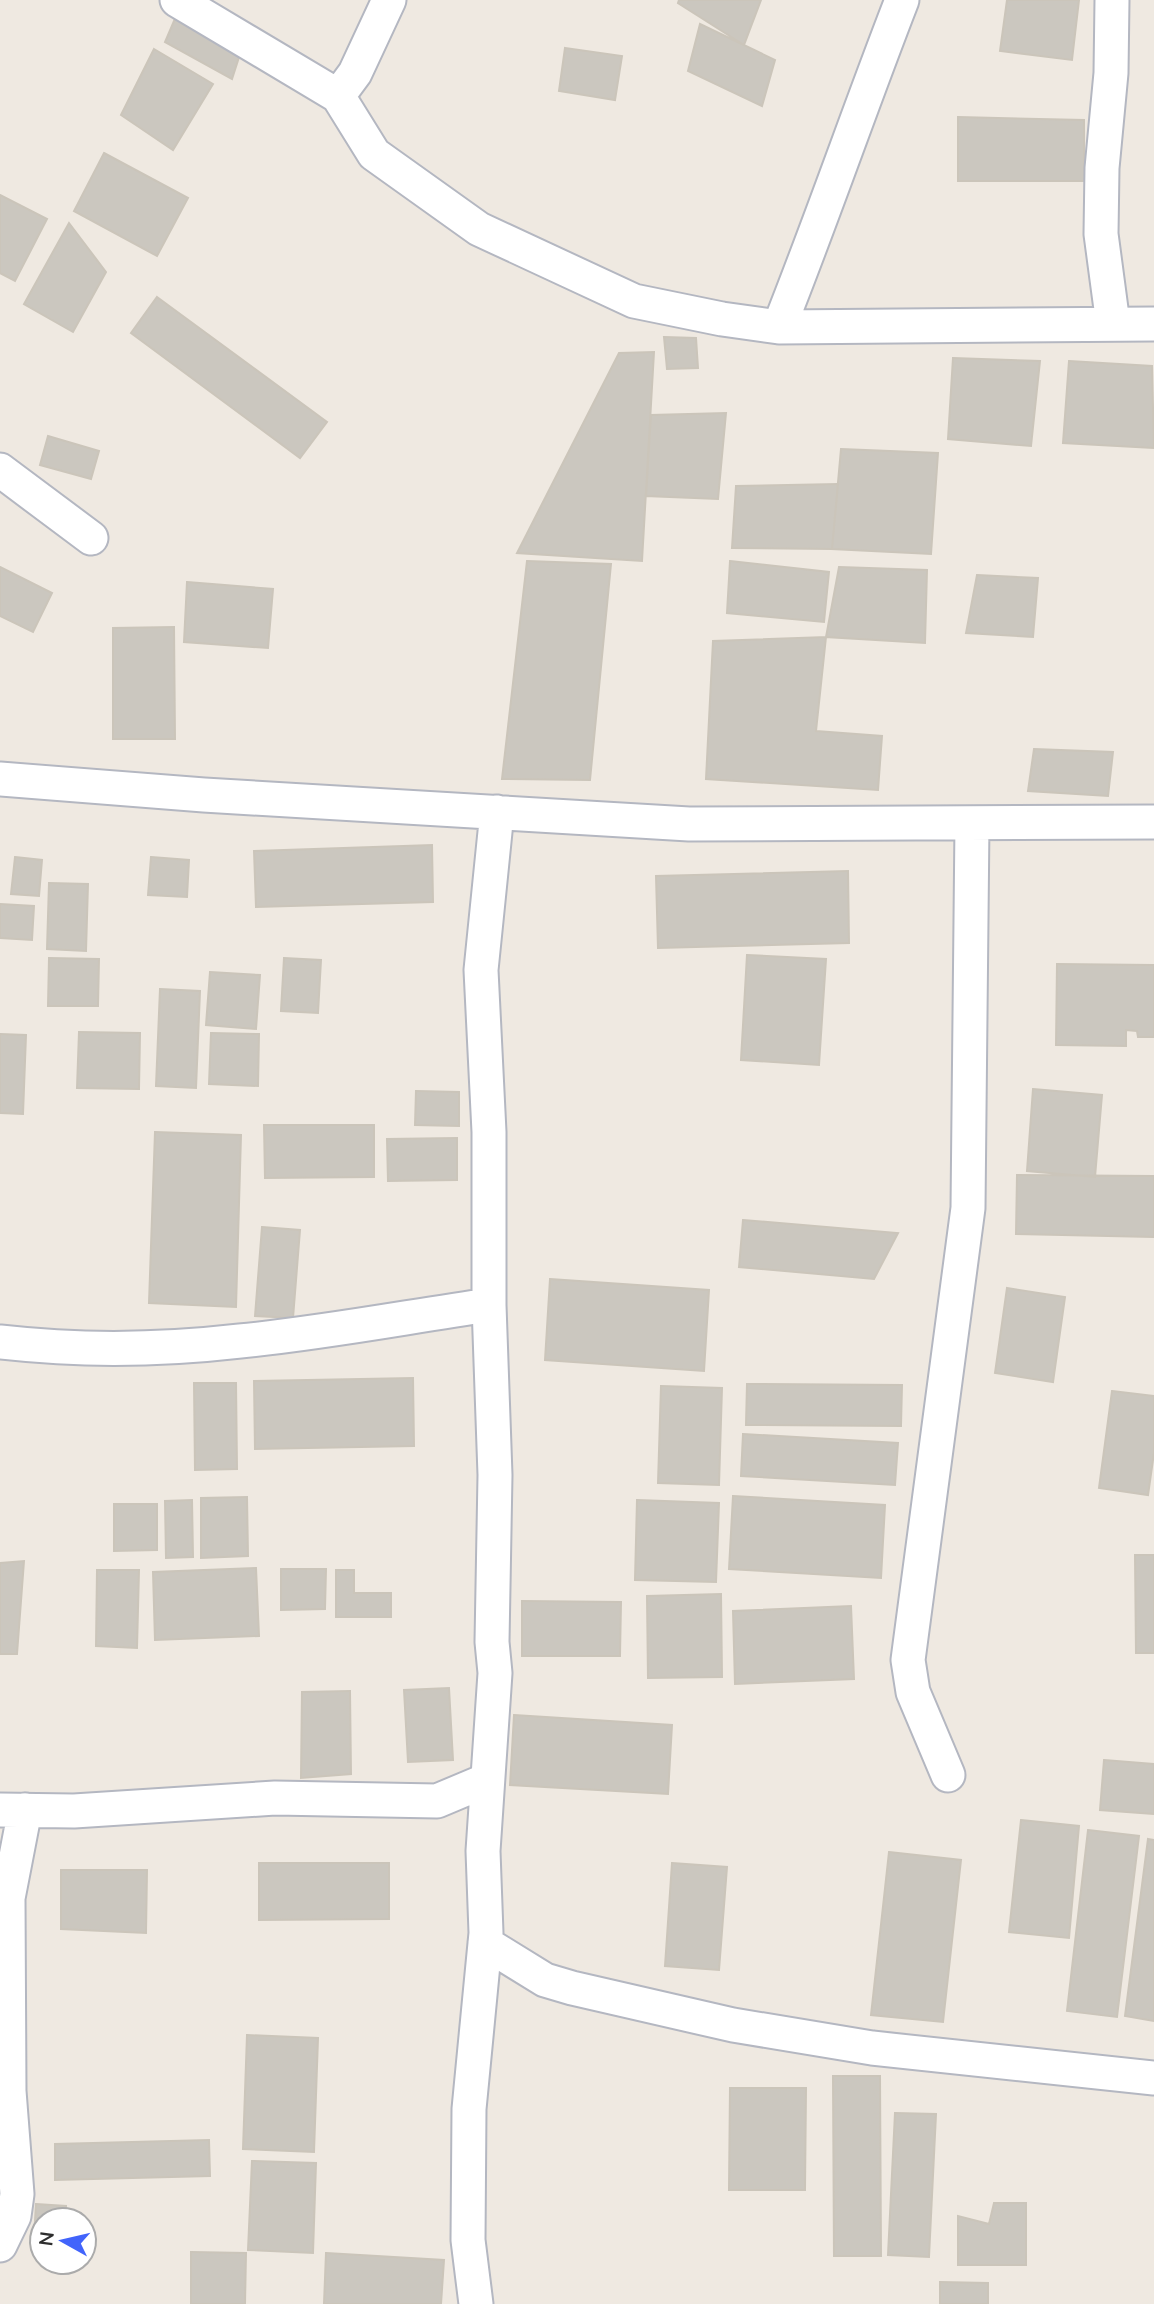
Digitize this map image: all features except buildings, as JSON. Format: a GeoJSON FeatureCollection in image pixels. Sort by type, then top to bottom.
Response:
{"type":"FeatureCollection","features":[{"type":"Feature","properties":{"kind":"street"},"geometry":{"type":"LineString","coordinates":[[177,0],[338,96],[374,154],[480,229],[634,301],[722,319],[779,327],[1154,324]]}},
{"type":"Feature","properties":{"kind":"street"},"geometry":{"type":"LineString","coordinates":[[338,96],[355,73],[389,0]]}},
{"type":"Feature","properties":{"kind":"street"},"geometry":{"type":"LineString","coordinates":[[779,327],[902,0]]}},
{"type":"Feature","properties":{"kind":"street"},"geometry":{"type":"LineString","coordinates":[[1112,0],[1111,73],[1102,168],[1101,234],[1113,324]]}},
{"type":"Feature","properties":{"kind":"street"},"geometry":{"type":"LineString","coordinates":[[0,470],[91,538]]}},
{"type":"Feature","properties":{"kind":"street"},"geometry":{"type":"LineString","coordinates":[[0,779],[204,795],[689,824],[1154,822]]}},
{"type":"Feature","properties":{"kind":"street"},"geometry":{"type":"LineString","coordinates":[[476,2304],[468,2240],[469,2109],[485,1943],[483,1838],[495,1673],[492,1642],[495,1475],[489,1305],[489,1132],[481,970],[497,812]]}},
{"type":"Feature","properties":{"kind":"street"},"geometry":{"type":"LineString","coordinates":[[948,1775],[914,1692],[908,1660],[968,1208],[972,823]]}},
{"type":"Feature","properties":{"kind":"street"},"geometry":{"type":"LineString","coordinates":[[0,1342],[129,1348],[240,1342],[489,1305]]}},
{"type":"Feature","properties":{"kind":"street"},"geometry":{"type":"LineString","coordinates":[[0,2245],[14,2216],[17,2194],[9,2091],[8,1898],[13,1810],[74,1811],[275,1798],[437,1801],[487,1780]]}},
{"type":"Feature","properties":{"kind":"street"},"geometry":{"type":"LineString","coordinates":[[437,1801],[483,1838]]}},
{"type":"Feature","properties":{"kind":"street"},"geometry":{"type":"LineString","coordinates":[[485,1943],[545,1980],[733,2025],[872,2048],[1154,2078]]}}]}
